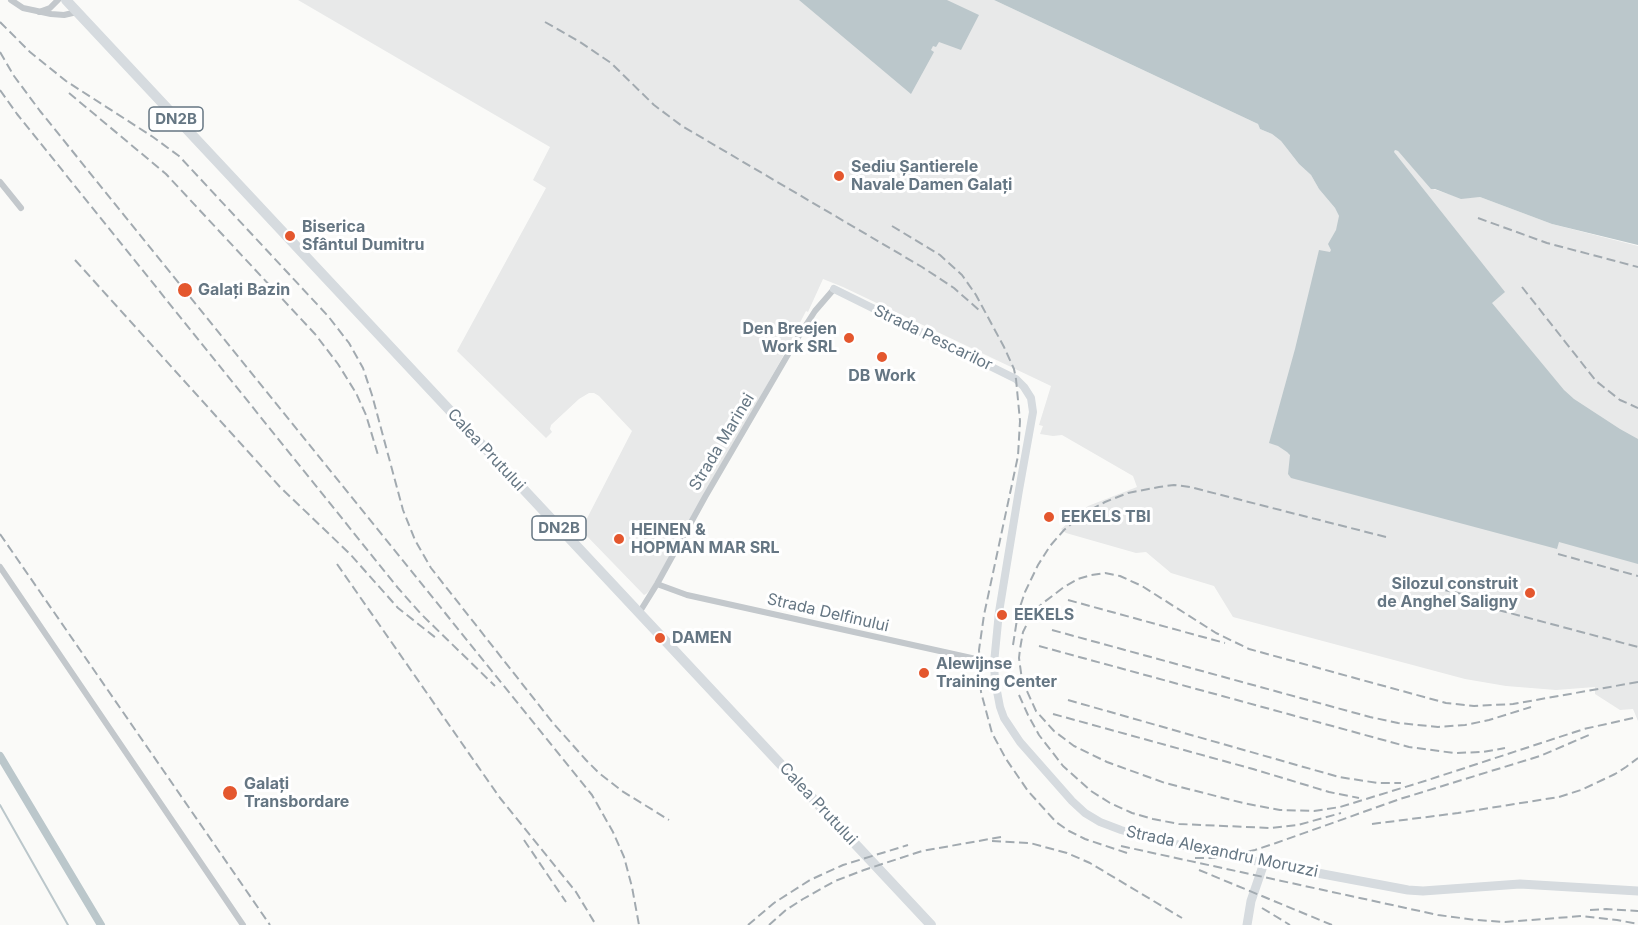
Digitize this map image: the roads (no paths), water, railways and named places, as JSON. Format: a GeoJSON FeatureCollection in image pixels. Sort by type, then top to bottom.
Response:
{"type":"FeatureCollection","features":[{"type":"Feature","properties":{"kind":"highway","name":"Calea Prutului"},"geometry":{"type":"LineString","coordinates":[[66,0],[931,925]]}},
{"type":"Feature","properties":{"kind":"highway"},"geometry":{"type":"LineString","coordinates":[[75,0],[77,12]]}},
{"type":"Feature","properties":{"kind":"main road","name":"Strada Alexandru Moruzzi"},"geometry":{"type":"LineString","coordinates":[[1264,863],[1423,891],[1520,884],[1638,891]]}},
{"type":"Feature","properties":{"kind":"main road"},"geometry":{"type":"LineString","coordinates":[[1247,925],[1251,902],[1264,863]]}},
{"type":"Feature","properties":{"kind":"street"},"geometry":{"type":"LineString","coordinates":[[10,0],[23,8],[39,12],[64,15],[77,12]]}},
{"type":"Feature","properties":{"kind":"street"},"geometry":{"type":"LineString","coordinates":[[39,12],[50,8],[58,0]]}},
{"type":"Feature","properties":{"kind":"street"},"geometry":{"type":"LineString","coordinates":[[0,182],[21,208]]}},
{"type":"Feature","properties":{"kind":"street","name":"Strada Marinei"},"geometry":{"type":"LineString","coordinates":[[639,613],[797,339],[815,311],[834,289]]}},
{"type":"Feature","properties":{"kind":"street","name":"Strada Pescarilor"},"geometry":{"type":"LineString","coordinates":[[834,289],[1008,375],[1028,392]]}},
{"type":"Feature","properties":{"kind":"street","name":"Strada Alexandru Moruzzi"},"geometry":{"type":"LineString","coordinates":[[1028,392],[1033,412],[999,612],[994,663],[1000,707],[1012,731],[1062,791],[1085,813],[1109,826],[1134,834],[1264,863]]}},
{"type":"Feature","properties":{"kind":"street"},"geometry":{"type":"LineString","coordinates":[[0,567],[243,925]]}},
{"type":"Feature","properties":{"kind":"street","name":"Strada Delfinului"},"geometry":{"type":"LineString","coordinates":[[657,584],[687,595],[994,663]]}},
{"type":"Feature","properties":{"kind":"waterway"},"geometry":{"type":"LineString","coordinates":[[0,756],[101,925]]}},
{"type":"Feature","properties":{"kind":"waterway"},"geometry":{"type":"LineString","coordinates":[[0,805],[68,925]]}},
{"type":"Feature","properties":{"kind":"railway"},"geometry":{"type":"LineString","coordinates":[[0,22],[30,52],[66,81],[179,156],[328,316],[349,343],[363,368],[403,510],[415,540],[431,568],[553,723],[586,760],[622,791],[669,820]]}},
{"type":"Feature","properties":{"kind":"railway"},"geometry":{"type":"LineString","coordinates":[[545,22],[611,63],[654,105],[682,126],[922,267],[954,288],[980,311]]}},
{"type":"Feature","properties":{"kind":"railway"},"geometry":{"type":"LineString","coordinates":[[0,52],[14,76],[40,111],[592,795],[624,857],[639,925]]}},
{"type":"Feature","properties":{"kind":"railway"},"geometry":{"type":"LineString","coordinates":[[0,90],[398,588],[421,614],[495,686]]}},
{"type":"Feature","properties":{"kind":"railway"},"geometry":{"type":"LineString","coordinates":[[69,93],[166,174],[315,334],[356,393],[366,415],[378,455]]}},
{"type":"Feature","properties":{"kind":"railway"},"geometry":{"type":"LineString","coordinates":[[1478,218],[1547,243],[1638,267]]}},
{"type":"Feature","properties":{"kind":"railway"},"geometry":{"type":"LineString","coordinates":[[892,226],[940,255],[962,275],[976,295],[1004,347],[1016,379],[1020,421],[1018,456],[984,615],[979,650],[981,692],[992,733],[1006,759],[1028,791],[1056,822],[1085,839],[1127,853]]}},
{"type":"Feature","properties":{"kind":"railway"},"geometry":{"type":"LineString","coordinates":[[75,260],[280,487],[350,554],[398,608],[436,638]]}},
{"type":"Feature","properties":{"kind":"railway"},"geometry":{"type":"LineString","coordinates":[[1522,287],[1596,381],[1620,400],[1638,408]]}},
{"type":"Feature","properties":{"kind":"railway"},"geometry":{"type":"LineString","coordinates":[[1013,645],[1018,613],[1025,592],[1050,546],[1083,514],[1128,493],[1174,485],[1190,487],[1386,537]]}},
{"type":"Feature","properties":{"kind":"railway"},"geometry":{"type":"LineString","coordinates":[[0,534],[270,925]]}},
{"type":"Feature","properties":{"kind":"railway"},"geometry":{"type":"LineString","coordinates":[[1558,554],[1638,576]]}},
{"type":"Feature","properties":{"kind":"railway"},"geometry":{"type":"LineString","coordinates":[[337,564],[500,798],[576,892],[596,925]]}},
{"type":"Feature","properties":{"kind":"railway"},"geometry":{"type":"LineString","coordinates":[[1633,718],[1584,729],[1340,807],[1314,811],[1280,810],[1165,783],[1107,762],[1074,746],[1054,731],[1036,711],[1022,680],[1019,658],[1023,632],[1036,609],[1078,579],[1105,573],[1120,576],[1142,586],[1216,633],[1249,649],[1446,703],[1474,706],[1513,704],[1638,682]]}},
{"type":"Feature","properties":{"kind":"railway"},"geometry":{"type":"LineString","coordinates":[[1402,580],[1466,595]]}},
{"type":"Feature","properties":{"kind":"railway"},"geometry":{"type":"LineString","coordinates":[[1068,600],[1225,643]]}},
{"type":"Feature","properties":{"kind":"railway"},"geometry":{"type":"LineString","coordinates":[[1472,603],[1638,647]]}},
{"type":"Feature","properties":{"kind":"railway"},"geometry":{"type":"LineString","coordinates":[[1052,630],[1398,723],[1438,727],[1465,725],[1531,707]]}},
{"type":"Feature","properties":{"kind":"railway"},"geometry":{"type":"LineString","coordinates":[[1039,646],[1409,747],[1454,753],[1483,752],[1505,748]]}},
{"type":"Feature","properties":{"kind":"railway"},"geometry":{"type":"LineString","coordinates":[[1019,695],[1039,735],[1063,766],[1091,791],[1132,813],[1179,824],[1270,828],[1298,825],[1341,813]]}},
{"type":"Feature","properties":{"kind":"railway"},"geometry":{"type":"LineString","coordinates":[[1068,700],[1339,777],[1378,783],[1401,783]]}},
{"type":"Feature","properties":{"kind":"railway"},"geometry":{"type":"LineString","coordinates":[[1053,714],[1329,792],[1359,798]]}},
{"type":"Feature","properties":{"kind":"railway"},"geometry":{"type":"LineString","coordinates":[[1195,858],[1217,858],[1255,850],[1400,799],[1540,756],[1589,735]]}},
{"type":"Feature","properties":{"kind":"railway"},"geometry":{"type":"LineString","coordinates":[[1372,824],[1559,797],[1581,790],[1615,774],[1638,758]]}},
{"type":"Feature","properties":{"kind":"railway"},"geometry":{"type":"LineString","coordinates":[[769,925],[786,910],[835,881],[922,851],[1001,837]]}},
{"type":"Feature","properties":{"kind":"railway"},"geometry":{"type":"LineString","coordinates":[[524,840],[566,902]]}},
{"type":"Feature","properties":{"kind":"railway"},"geometry":{"type":"LineString","coordinates":[[992,841],[1030,843],[1067,853],[1090,863],[1182,918]]}},
{"type":"Feature","properties":{"kind":"railway"},"geometry":{"type":"LineString","coordinates":[[748,925],[774,903],[810,880],[843,865],[908,845]]}},
{"type":"Feature","properties":{"kind":"railway"},"geometry":{"type":"LineString","coordinates":[[1121,846],[1438,915],[1505,922],[1582,916],[1638,924]]}},
{"type":"Feature","properties":{"kind":"railway"},"geometry":{"type":"LineString","coordinates":[[1199,870],[1332,925]]}},
{"type":"Feature","properties":{"kind":"railway"},"geometry":{"type":"LineString","coordinates":[[1262,908],[1290,925]]}},
{"type":"Feature","properties":{"kind":"railway"},"geometry":{"type":"LineString","coordinates":[[1590,910],[1638,911]]}},
{"type":"Feature","properties":{"kind":"place","name":"Sediu Șantierele Navale Damen Galați"},"geometry":{"type":"Point","coordinates":[839,176]}},
{"type":"Feature","properties":{"kind":"place","name":"Biserica Sfântul Dumitru"},"geometry":{"type":"Point","coordinates":[290,236]}},
{"type":"Feature","properties":{"kind":"place","name":"Galați Bazin"},"geometry":{"type":"Point","coordinates":[185,290]}},
{"type":"Feature","properties":{"kind":"place","name":"Den Breejen Work SRL"},"geometry":{"type":"Point","coordinates":[849,338]}},
{"type":"Feature","properties":{"kind":"place","name":"DB Work"},"geometry":{"type":"Point","coordinates":[882,357]}},
{"type":"Feature","properties":{"kind":"place","name":"EEKELS TBI"},"geometry":{"type":"Point","coordinates":[1049,517]}},
{"type":"Feature","properties":{"kind":"place","name":"HEINEN & HOPMAN MAR SRL"},"geometry":{"type":"Point","coordinates":[619,539]}},
{"type":"Feature","properties":{"kind":"place","name":"Silozul construit de Anghel Saligny"},"geometry":{"type":"Point","coordinates":[1530,593]}},
{"type":"Feature","properties":{"kind":"place","name":"EEKELS"},"geometry":{"type":"Point","coordinates":[1002,615]}},
{"type":"Feature","properties":{"kind":"place","name":"DAMEN"},"geometry":{"type":"Point","coordinates":[660,638]}},
{"type":"Feature","properties":{"kind":"place","name":"Alewijnse Training Center"},"geometry":{"type":"Point","coordinates":[924,673]}},
{"type":"Feature","properties":{"kind":"place","name":"Galați Transbordare"},"geometry":{"type":"Point","coordinates":[230,793]}}]}
